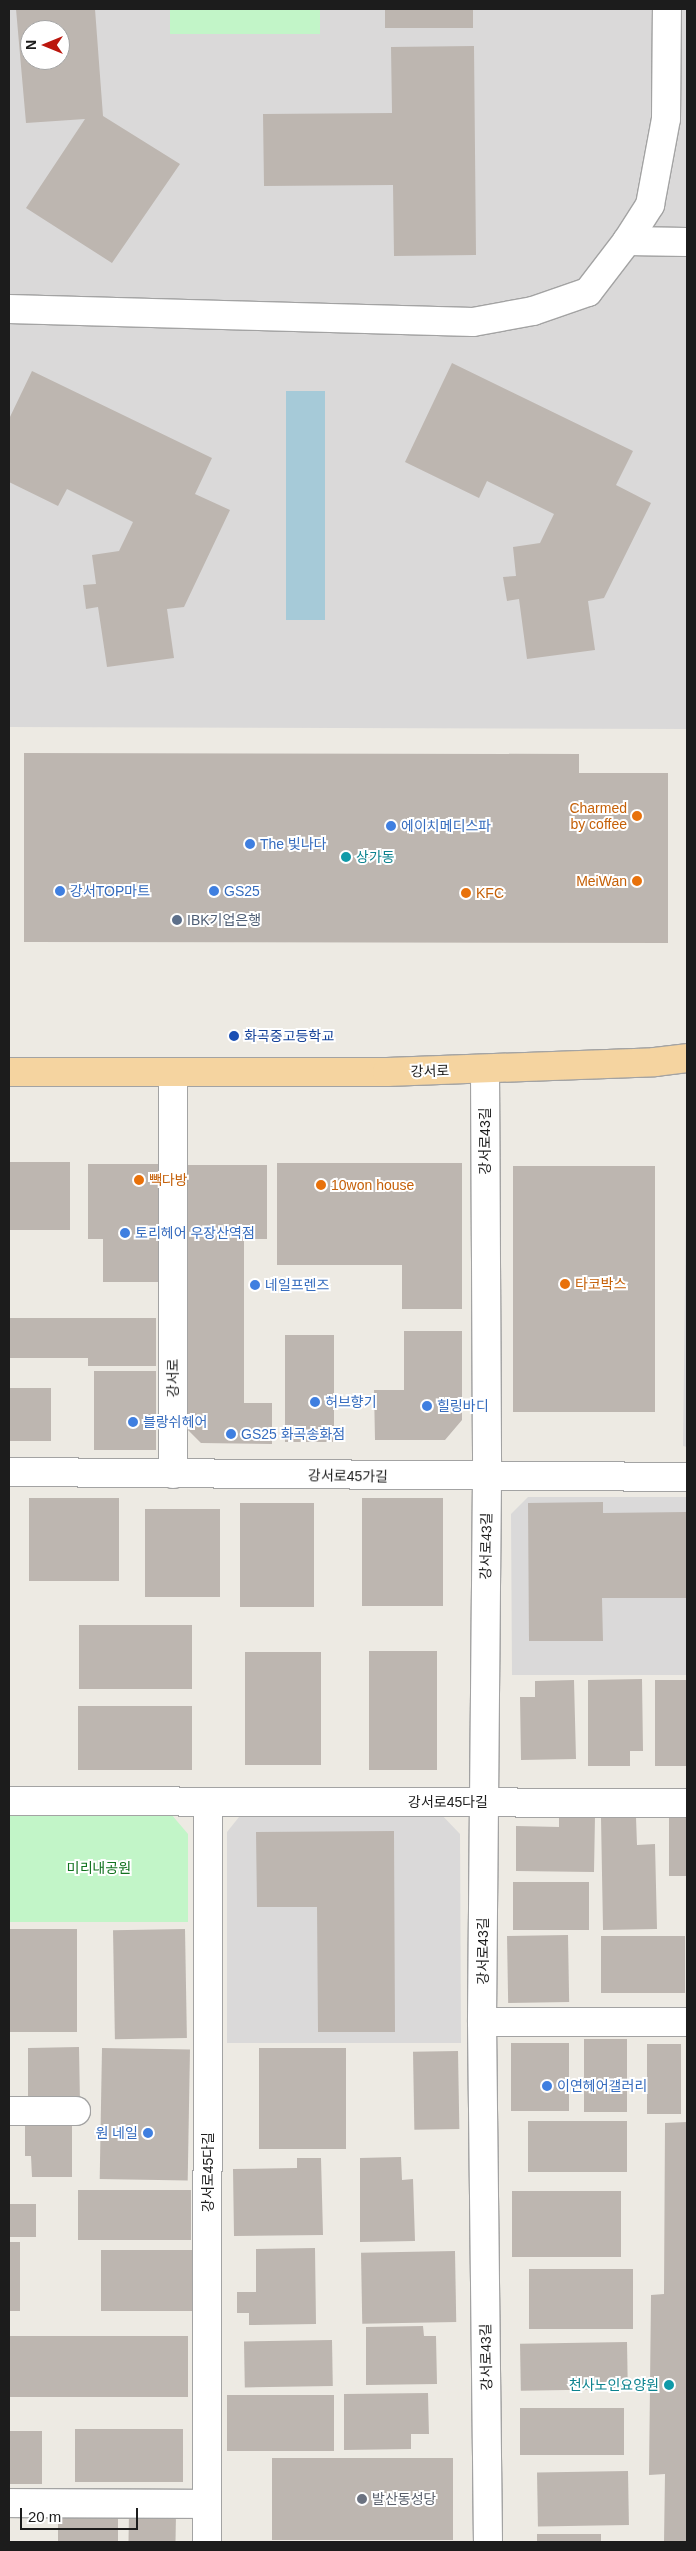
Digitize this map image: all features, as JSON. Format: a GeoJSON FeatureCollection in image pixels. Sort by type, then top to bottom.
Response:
{"type":"FeatureCollection","features":[{"type":"Feature","properties":{"kind":"main road","name":"강서로"},"geometry":{"type":"LineString","coordinates":[[9,1072],[485,1070],[687,1058]]}},
{"type":"Feature","properties":{"kind":"street"},"geometry":{"type":"LineString","coordinates":[[9,309],[473,322],[533,312],[588,292],[627,241],[650,206],[659,168],[666,119],[666,9]]}},
{"type":"Feature","properties":{"kind":"street"},"geometry":{"type":"LineString","coordinates":[[627,241],[687,242]]}},
{"type":"Feature","properties":{"kind":"street","name":"강서로43길"},"geometry":{"type":"LineString","coordinates":[[485,1070],[487,1478],[482,2022],[488,2542]]}},
{"type":"Feature","properties":{"kind":"street","name":"강서로"},"geometry":{"type":"LineString","coordinates":[[173,1072],[173,1474]]}},
{"type":"Feature","properties":{"kind":"street","name":"강서로45가길"},"geometry":{"type":"LineString","coordinates":[[9,1472],[487,1478],[687,1477]]}},
{"type":"Feature","properties":{"kind":"street","name":"강서로45다길"},"geometry":{"type":"LineString","coordinates":[[9,1801],[687,1803]]}},
{"type":"Feature","properties":{"kind":"street","name":"강서로45다길"},"geometry":{"type":"LineString","coordinates":[[207,2542],[208,1802]]}},
{"type":"Feature","properties":{"kind":"street"},"geometry":{"type":"LineString","coordinates":[[482,2022],[687,2022]]}},
{"type":"Feature","properties":{"kind":"street"},"geometry":{"type":"LineString","coordinates":[[9,2111],[76,2111]]}},
{"type":"Feature","properties":{"kind":"street"},"geometry":{"type":"LineString","coordinates":[[9,2503],[207,2504]]}},
{"type":"Feature","properties":{"kind":"shaded area"},"geometry":{"type":"Polygon","coordinates":[[[9,9],[687,9],[687,729],[9,727],[9,9]]]}},
{"type":"Feature","properties":{"kind":"shaded area"},"geometry":{"type":"Polygon","coordinates":[[[687,1131],[687,1447],[683,1446],[687,1131]]]}},
{"type":"Feature","properties":{"kind":"shaded area"},"geometry":{"type":"Polygon","coordinates":[[[528,1497],[687,1497],[687,1675],[512,1675],[511,1514],[528,1497]]]}},
{"type":"Feature","properties":{"kind":"shaded area"},"geometry":{"type":"Polygon","coordinates":[[[438,1811],[460,1834],[461,2043],[227,2043],[227,1832],[243,1812],[438,1811]]]}},
{"type":"Feature","properties":{"kind":"green space"},"geometry":{"type":"Polygon","coordinates":[[[170,9],[320,9],[320,34],[170,34],[170,9]]]}},
{"type":"Feature","properties":{"kind":"green space","name":"미리내공원"},"geometry":{"type":"Polygon","coordinates":[[[9,1813],[171,1814],[188,1834],[188,1922],[9,1922],[9,1813]]]}},
{"type":"Feature","properties":{"kind":"water"},"geometry":{"type":"Polygon","coordinates":[[[286,391],[325,391],[325,620],[286,620],[286,391]]]}},
{"type":"Feature","properties":{"kind":"building"},"geometry":{"type":"Polygon","coordinates":[[[16,9],[95,9],[103,116],[180,164],[112,263],[26,208],[85,119],[26,123],[21,70],[70,70],[70,20],[20,20],[20,55],[16,9]]]}},
{"type":"Feature","properties":{"kind":"building"},"geometry":{"type":"Polygon","coordinates":[[[385,9],[473,9],[473,28],[385,28],[385,9]]]}},
{"type":"Feature","properties":{"kind":"building"},"geometry":{"type":"Polygon","coordinates":[[[474,46],[476,255],[394,256],[393,185],[264,186],[263,114],[392,113],[391,47],[474,46]]]}},
{"type":"Feature","properties":{"kind":"building"},"geometry":{"type":"Polygon","coordinates":[[[452,363],[633,451],[616,485],[651,503],[604,598],[588,601],[595,650],[527,659],[519,599],[507,601],[503,577],[516,576],[513,547],[540,543],[554,514],[487,481],[479,498],[405,462],[452,363]]]}},
{"type":"Feature","properties":{"kind":"building"},"geometry":{"type":"Polygon","coordinates":[[[32,371],[212,458],[195,494],[230,510],[184,607],[167,609],[174,658],[107,667],[98,607],[86,609],[83,585],[96,584],[92,555],[119,551],[133,522],[67,489],[58,506],[9,482],[9,419],[32,371]]]}},
{"type":"Feature","properties":{"kind":"building","name":"상가동"},"geometry":{"type":"Polygon","coordinates":[[[24,753],[579,754],[579,773],[668,773],[668,943],[24,942],[24,753]]]}},
{"type":"Feature","properties":{"kind":"building"},"geometry":{"type":"Polygon","coordinates":[[[9,1162],[70,1162],[70,1230],[9,1230],[9,1162]]]}},
{"type":"Feature","properties":{"kind":"building"},"geometry":{"type":"Polygon","coordinates":[[[277,1163],[462,1163],[462,1309],[402,1309],[402,1265],[277,1265],[277,1163]]]}},
{"type":"Feature","properties":{"kind":"building"},"geometry":{"type":"Polygon","coordinates":[[[88,1164],[160,1164],[160,1282],[103,1282],[103,1239],[88,1239],[88,1164]]]}},
{"type":"Feature","properties":{"kind":"building"},"geometry":{"type":"Polygon","coordinates":[[[187,1165],[267,1165],[267,1239],[244,1239],[244,1403],[272,1403],[272,1444],[201,1443],[186,1428],[187,1165]]]}},
{"type":"Feature","properties":{"kind":"building"},"geometry":{"type":"Polygon","coordinates":[[[513,1166],[655,1166],[655,1412],[513,1412],[513,1166]]]}},
{"type":"Feature","properties":{"kind":"building"},"geometry":{"type":"Polygon","coordinates":[[[9,1318],[156,1318],[156,1366],[88,1366],[88,1358],[9,1358],[9,1318]]]}},
{"type":"Feature","properties":{"kind":"building"},"geometry":{"type":"Polygon","coordinates":[[[404,1331],[462,1331],[462,1420],[445,1440],[375,1440],[374,1390],[404,1390],[404,1331]]]}},
{"type":"Feature","properties":{"kind":"building"},"geometry":{"type":"Polygon","coordinates":[[[285,1335],[334,1335],[334,1442],[285,1442],[285,1335]]]}},
{"type":"Feature","properties":{"kind":"building"},"geometry":{"type":"Polygon","coordinates":[[[94,1371],[156,1371],[156,1450],[94,1450],[94,1371]]]}},
{"type":"Feature","properties":{"kind":"building"},"geometry":{"type":"Polygon","coordinates":[[[9,1388],[51,1388],[51,1441],[9,1441],[9,1388]]]}},
{"type":"Feature","properties":{"kind":"building"},"geometry":{"type":"Polygon","coordinates":[[[29,1498],[119,1498],[119,1581],[29,1581],[29,1498]]]}},
{"type":"Feature","properties":{"kind":"building"},"geometry":{"type":"Polygon","coordinates":[[[362,1498],[443,1498],[443,1606],[362,1606],[362,1498]]]}},
{"type":"Feature","properties":{"kind":"building"},"geometry":{"type":"Polygon","coordinates":[[[603,1502],[603,1513],[687,1512],[687,1598],[602,1598],[603,1641],[529,1641],[528,1503],[603,1502]]]}},
{"type":"Feature","properties":{"kind":"building"},"geometry":{"type":"Polygon","coordinates":[[[240,1503],[314,1503],[314,1607],[240,1607],[240,1503]]]}},
{"type":"Feature","properties":{"kind":"building"},"geometry":{"type":"Polygon","coordinates":[[[145,1509],[220,1509],[220,1597],[145,1597],[145,1509]]]}},
{"type":"Feature","properties":{"kind":"building"},"geometry":{"type":"Polygon","coordinates":[[[79,1625],[192,1625],[192,1689],[79,1689],[79,1625]]]}},
{"type":"Feature","properties":{"kind":"building"},"geometry":{"type":"Polygon","coordinates":[[[369,1651],[437,1651],[437,1770],[369,1770],[369,1651]]]}},
{"type":"Feature","properties":{"kind":"building"},"geometry":{"type":"Polygon","coordinates":[[[245,1652],[321,1652],[321,1765],[245,1765],[245,1652]]]}},
{"type":"Feature","properties":{"kind":"building"},"geometry":{"type":"Polygon","coordinates":[[[642,1679],[643,1751],[630,1751],[630,1766],[588,1766],[588,1680],[642,1679]]]}},
{"type":"Feature","properties":{"kind":"building"},"geometry":{"type":"Polygon","coordinates":[[[574,1680],[576,1759],[521,1760],[520,1697],[535,1697],[535,1681],[574,1680]]]}},
{"type":"Feature","properties":{"kind":"building"},"geometry":{"type":"Polygon","coordinates":[[[655,1680],[687,1680],[687,1766],[655,1766],[655,1680]]]}},
{"type":"Feature","properties":{"kind":"building"},"geometry":{"type":"Polygon","coordinates":[[[78,1706],[192,1706],[192,1770],[78,1770],[78,1706]]]}},
{"type":"Feature","properties":{"kind":"building"},"geometry":{"type":"Polygon","coordinates":[[[669,1813],[687,1813],[687,1876],[669,1876],[669,1813]]]}},
{"type":"Feature","properties":{"kind":"building"},"geometry":{"type":"Polygon","coordinates":[[[559,1816],[595,1816],[594,1872],[516,1871],[516,1826],[559,1827],[559,1816]]]}},
{"type":"Feature","properties":{"kind":"building"},"geometry":{"type":"Polygon","coordinates":[[[636,1817],[637,1845],[655,1844],[657,1929],[603,1930],[601,1818],[636,1817]]]}},
{"type":"Feature","properties":{"kind":"building"},"geometry":{"type":"Polygon","coordinates":[[[394,1831],[395,2032],[318,2032],[317,1907],[257,1907],[256,1832],[394,1831]]]}},
{"type":"Feature","properties":{"kind":"building"},"geometry":{"type":"Polygon","coordinates":[[[513,1882],[589,1882],[589,1930],[513,1930],[513,1882]]]}},
{"type":"Feature","properties":{"kind":"building"},"geometry":{"type":"Polygon","coordinates":[[[9,1929],[77,1929],[77,2032],[9,2032],[9,1929]]]}},
{"type":"Feature","properties":{"kind":"building"},"geometry":{"type":"Polygon","coordinates":[[[185,1929],[187,2038],[115,2039],[113,1930],[185,1929]]]}},
{"type":"Feature","properties":{"kind":"building"},"geometry":{"type":"Polygon","coordinates":[[[568,1935],[569,2002],[508,2003],[507,1936],[568,1935]]]}},
{"type":"Feature","properties":{"kind":"building"},"geometry":{"type":"Polygon","coordinates":[[[601,1936],[685,1936],[685,1993],[601,1993],[601,1936]]]}},
{"type":"Feature","properties":{"kind":"building"},"geometry":{"type":"Polygon","coordinates":[[[584,2039],[627,2039],[627,2112],[584,2112],[584,2039]]]}},
{"type":"Feature","properties":{"kind":"building"},"geometry":{"type":"Polygon","coordinates":[[[511,2043],[569,2043],[569,2111],[511,2111],[511,2043]]]}},
{"type":"Feature","properties":{"kind":"building"},"geometry":{"type":"Polygon","coordinates":[[[647,2044],[681,2044],[681,2114],[647,2114],[647,2044]]]}},
{"type":"Feature","properties":{"kind":"building"},"geometry":{"type":"Polygon","coordinates":[[[79,2047],[80,2103],[55,2103],[55,2097],[28,2097],[28,2048],[79,2047]]]}},
{"type":"Feature","properties":{"kind":"building"},"geometry":{"type":"Polygon","coordinates":[[[102,2048],[190,2050],[188,2181],[100,2179],[102,2048]]]}},
{"type":"Feature","properties":{"kind":"building"},"geometry":{"type":"Polygon","coordinates":[[[259,2048],[346,2048],[346,2149],[259,2149],[259,2048]]]}},
{"type":"Feature","properties":{"kind":"building"},"geometry":{"type":"Polygon","coordinates":[[[458,2051],[459,2129],[414,2130],[413,2052],[458,2051]]]}},
{"type":"Feature","properties":{"kind":"building"},"geometry":{"type":"Polygon","coordinates":[[[72,2115],[72,2177],[32,2177],[31,2156],[25,2156],[25,2116],[72,2115]]]}},
{"type":"Feature","properties":{"kind":"building"},"geometry":{"type":"Polygon","coordinates":[[[528,2121],[627,2121],[627,2172],[528,2172],[528,2121]]]}},
{"type":"Feature","properties":{"kind":"building","name":"천사노인요양원"},"geometry":{"type":"Polygon","coordinates":[[[687,2122],[687,2542],[664,2542],[665,2474],[649,2475],[651,2295],[664,2294],[665,2123],[687,2122]]]}},
{"type":"Feature","properties":{"kind":"building"},"geometry":{"type":"Polygon","coordinates":[[[401,2157],[402,2180],[413,2179],[415,2241],[360,2242],[360,2158],[401,2157]]]}},
{"type":"Feature","properties":{"kind":"building"},"geometry":{"type":"Polygon","coordinates":[[[297,2158],[321,2158],[323,2235],[234,2236],[233,2169],[297,2168],[297,2158]]]}},
{"type":"Feature","properties":{"kind":"building"},"geometry":{"type":"Polygon","coordinates":[[[78,2190],[191,2190],[191,2240],[78,2240],[78,2190]]]}},
{"type":"Feature","properties":{"kind":"building"},"geometry":{"type":"Polygon","coordinates":[[[512,2191],[621,2191],[621,2257],[512,2257],[512,2191]]]}},
{"type":"Feature","properties":{"kind":"building"},"geometry":{"type":"Polygon","coordinates":[[[9,2204],[36,2204],[36,2237],[9,2237],[9,2204]]]}},
{"type":"Feature","properties":{"kind":"building"},"geometry":{"type":"Polygon","coordinates":[[[9,2242],[20,2242],[20,2311],[9,2311],[9,2242]]]}},
{"type":"Feature","properties":{"kind":"building"},"geometry":{"type":"Polygon","coordinates":[[[315,2248],[316,2324],[249,2325],[249,2313],[237,2313],[237,2292],[256,2292],[256,2249],[315,2248]]]}},
{"type":"Feature","properties":{"kind":"building"},"geometry":{"type":"Polygon","coordinates":[[[101,2250],[192,2250],[192,2311],[101,2311],[101,2250]]]}},
{"type":"Feature","properties":{"kind":"building"},"geometry":{"type":"Polygon","coordinates":[[[455,2251],[456,2322],[362,2324],[361,2253],[455,2251]]]}},
{"type":"Feature","properties":{"kind":"building"},"geometry":{"type":"Polygon","coordinates":[[[529,2269],[633,2269],[633,2329],[529,2329],[529,2269]]]}},
{"type":"Feature","properties":{"kind":"building"},"geometry":{"type":"Polygon","coordinates":[[[423,2326],[424,2336],[436,2336],[437,2384],[366,2385],[366,2327],[423,2326]]]}},
{"type":"Feature","properties":{"kind":"building"},"geometry":{"type":"Polygon","coordinates":[[[9,2336],[188,2336],[188,2397],[9,2397],[9,2336]]]}},
{"type":"Feature","properties":{"kind":"building"},"geometry":{"type":"Polygon","coordinates":[[[332,2340],[333,2386],[245,2388],[244,2342],[332,2340]]]}},
{"type":"Feature","properties":{"kind":"building"},"geometry":{"type":"Polygon","coordinates":[[[627,2342],[628,2389],[521,2391],[520,2344],[627,2342]]]}},
{"type":"Feature","properties":{"kind":"building"},"geometry":{"type":"Polygon","coordinates":[[[428,2393],[429,2434],[411,2434],[411,2449],[344,2450],[344,2394],[428,2393]]]}},
{"type":"Feature","properties":{"kind":"building"},"geometry":{"type":"Polygon","coordinates":[[[227,2395],[334,2395],[334,2451],[227,2451],[227,2395]]]}},
{"type":"Feature","properties":{"kind":"building"},"geometry":{"type":"Polygon","coordinates":[[[520,2408],[624,2408],[624,2455],[520,2455],[520,2408]]]}},
{"type":"Feature","properties":{"kind":"building"},"geometry":{"type":"Polygon","coordinates":[[[75,2429],[183,2429],[183,2482],[75,2482],[75,2429]]]}},
{"type":"Feature","properties":{"kind":"building"},"geometry":{"type":"Polygon","coordinates":[[[9,2431],[42,2431],[42,2484],[9,2484],[9,2431]]]}},
{"type":"Feature","properties":{"kind":"building","name":"발산동성당"},"geometry":{"type":"Polygon","coordinates":[[[272,2458],[453,2458],[453,2540],[272,2540],[272,2458]]]}},
{"type":"Feature","properties":{"kind":"building"},"geometry":{"type":"Polygon","coordinates":[[[628,2471],[629,2525],[538,2527],[537,2473],[628,2471]]]}},
{"type":"Feature","properties":{"kind":"building"},"geometry":{"type":"Polygon","coordinates":[[[129,2513],[176,2514],[176,2542],[128,2542],[129,2513]]]}},
{"type":"Feature","properties":{"kind":"building"},"geometry":{"type":"Polygon","coordinates":[[[58,2514],[118,2514],[118,2542],[58,2542],[58,2514]]]}},
{"type":"Feature","properties":{"kind":"building"},"geometry":{"type":"Polygon","coordinates":[[[537,2534],[601,2534],[601,2542],[537,2542],[537,2534]]]}},
{"type":"Feature","properties":{"kind":"place","name":"Charmed by coffee"},"geometry":{"type":"Point","coordinates":[637,816]}},
{"type":"Feature","properties":{"kind":"place","name":"에이치메디스파"},"geometry":{"type":"Point","coordinates":[391,826]}},
{"type":"Feature","properties":{"kind":"place","name":"The 빛나다"},"geometry":{"type":"Point","coordinates":[250,844]}},
{"type":"Feature","properties":{"kind":"place","name":"상가동"},"geometry":{"type":"Point","coordinates":[346,857]}},
{"type":"Feature","properties":{"kind":"place","name":"MeiWan"},"geometry":{"type":"Point","coordinates":[637,881]}},
{"type":"Feature","properties":{"kind":"place","name":"강서TOP마트"},"geometry":{"type":"Point","coordinates":[60,891]}},
{"type":"Feature","properties":{"kind":"place","name":"GS25"},"geometry":{"type":"Point","coordinates":[214,891]}},
{"type":"Feature","properties":{"kind":"place","name":"KFC"},"geometry":{"type":"Point","coordinates":[466,893]}},
{"type":"Feature","properties":{"kind":"place","name":"IBK기업은행"},"geometry":{"type":"Point","coordinates":[177,920]}},
{"type":"Feature","properties":{"kind":"place","name":"화곡중고등학교"},"geometry":{"type":"Point","coordinates":[234,1036]}},
{"type":"Feature","properties":{"kind":"place","name":"빽다방"},"geometry":{"type":"Point","coordinates":[139,1180]}},
{"type":"Feature","properties":{"kind":"place","name":"10won house"},"geometry":{"type":"Point","coordinates":[321,1185]}},
{"type":"Feature","properties":{"kind":"place","name":"토리헤어 우장산역점"},"geometry":{"type":"Point","coordinates":[125,1233]}},
{"type":"Feature","properties":{"kind":"place","name":"타코박스"},"geometry":{"type":"Point","coordinates":[565,1284]}},
{"type":"Feature","properties":{"kind":"place","name":"네일프렌즈"},"geometry":{"type":"Point","coordinates":[255,1285]}},
{"type":"Feature","properties":{"kind":"place","name":"허브향기"},"geometry":{"type":"Point","coordinates":[315,1402]}},
{"type":"Feature","properties":{"kind":"place","name":"힐링바디"},"geometry":{"type":"Point","coordinates":[427,1406]}},
{"type":"Feature","properties":{"kind":"place","name":"블랑쉬헤어"},"geometry":{"type":"Point","coordinates":[133,1422]}},
{"type":"Feature","properties":{"kind":"place","name":"GS25 화곡송화점"},"geometry":{"type":"Point","coordinates":[231,1434]}},
{"type":"Feature","properties":{"kind":"place","name":"이연헤어갤러리"},"geometry":{"type":"Point","coordinates":[547,2086]}},
{"type":"Feature","properties":{"kind":"place","name":"원 네일"},"geometry":{"type":"Point","coordinates":[148,2133]}},
{"type":"Feature","properties":{"kind":"place","name":"천사노인요양원"},"geometry":{"type":"Point","coordinates":[669,2385]}},
{"type":"Feature","properties":{"kind":"place","name":"발산동성당"},"geometry":{"type":"Point","coordinates":[362,2499]}}]}
